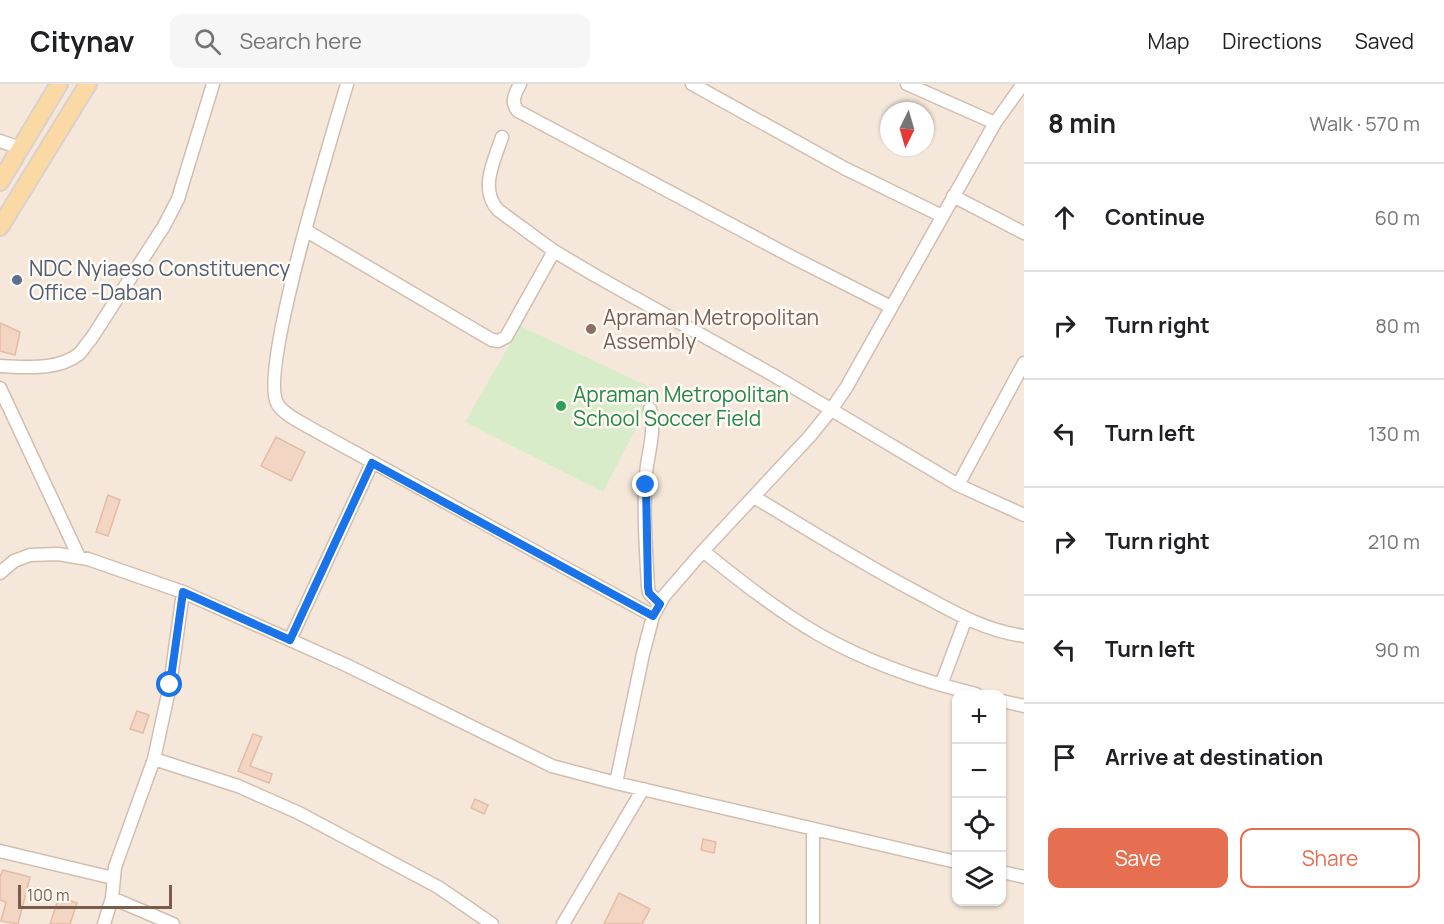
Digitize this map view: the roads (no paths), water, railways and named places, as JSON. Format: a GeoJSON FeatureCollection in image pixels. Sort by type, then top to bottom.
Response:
{"type":"FeatureCollection","features":[{"type":"Feature","properties":{"kind":"main road"},"geometry":{"type":"LineString","coordinates":[[0,182],[59,84]]}},
{"type":"Feature","properties":{"kind":"main road"},"geometry":{"type":"LineString","coordinates":[[0,227],[87,84]]}},
{"type":"Feature","properties":{"kind":"main road"},"geometry":{"type":"LineString","coordinates":[[20,148],[40,161]]}},
{"type":"Feature","properties":{"kind":"street"},"geometry":{"type":"LineString","coordinates":[[0,366],[37,368],[62,362],[79,353],[91,339],[165,226],[178,199],[213,84]]}},
{"type":"Feature","properties":{"kind":"street"},"geometry":{"type":"LineString","coordinates":[[347,84],[305,230],[276,354],[274,396],[281,409],[372,463],[653,616]]}},
{"type":"Feature","properties":{"kind":"street"},"geometry":{"type":"LineString","coordinates":[[520,84],[513,100],[518,111],[891,307]]}},
{"type":"Feature","properties":{"kind":"street"},"geometry":{"type":"LineString","coordinates":[[692,84],[709,88],[844,168],[942,216]]}},
{"type":"Feature","properties":{"kind":"street"},"geometry":{"type":"LineString","coordinates":[[907,84],[995,123]]}},
{"type":"Feature","properties":{"kind":"street"},"geometry":{"type":"LineString","coordinates":[[616,783],[643,654],[653,616],[664,596],[831,410],[995,123],[1023,84]]}},
{"type":"Feature","properties":{"kind":"street"},"geometry":{"type":"LineString","coordinates":[[502,138],[489,176],[490,202],[554,251],[764,370],[958,485],[1024,515]]}},
{"type":"Feature","properties":{"kind":"street"},"geometry":{"type":"LineString","coordinates":[[0,141],[20,148]]}},
{"type":"Feature","properties":{"kind":"street"},"geometry":{"type":"LineString","coordinates":[[953,196],[1024,233]]}},
{"type":"Feature","properties":{"kind":"street"},"geometry":{"type":"LineString","coordinates":[[305,230],[492,340],[498,341],[506,337],[554,251]]}},
{"type":"Feature","properties":{"kind":"street"},"geometry":{"type":"LineString","coordinates":[[958,485],[1024,363]]}},
{"type":"Feature","properties":{"kind":"street"},"geometry":{"type":"LineString","coordinates":[[0,388],[79,557]]}},
{"type":"Feature","properties":{"kind":"street"},"geometry":{"type":"LineString","coordinates":[[650,409],[653,432],[646,485],[648,587],[649,593],[660,604]]}},
{"type":"Feature","properties":{"kind":"street"},"geometry":{"type":"LineString","coordinates":[[290,640],[372,463]]}},
{"type":"Feature","properties":{"kind":"street"},"geometry":{"type":"LineString","coordinates":[[754,496],[878,573],[966,618],[1003,633],[1024,636]]}},
{"type":"Feature","properties":{"kind":"street"},"geometry":{"type":"LineString","coordinates":[[703,551],[784,613],[820,635],[877,663],[960,690]]}},
{"type":"Feature","properties":{"kind":"street"},"geometry":{"type":"LineString","coordinates":[[0,573],[14,561],[30,555],[58,554],[79,557],[183,592],[346,665],[552,766],[952,861]]}},
{"type":"Feature","properties":{"kind":"street"},"geometry":{"type":"LineString","coordinates":[[104,924],[112,898],[113,878],[154,759],[170,685],[183,592]]}},
{"type":"Feature","properties":{"kind":"street"},"geometry":{"type":"LineString","coordinates":[[941,685],[966,618]]}},
{"type":"Feature","properties":{"kind":"street"},"geometry":{"type":"LineString","coordinates":[[1006,702],[1024,706]]}},
{"type":"Feature","properties":{"kind":"street"},"geometry":{"type":"LineString","coordinates":[[154,759],[238,786],[299,813],[438,887],[492,924]]}},
{"type":"Feature","properties":{"kind":"street"},"geometry":{"type":"LineString","coordinates":[[563,924],[643,789]]}},
{"type":"Feature","properties":{"kind":"street"},"geometry":{"type":"LineString","coordinates":[[813,829],[813,924]]}},
{"type":"Feature","properties":{"kind":"street"},"geometry":{"type":"LineString","coordinates":[[0,851],[113,878]]}},
{"type":"Feature","properties":{"kind":"street"},"geometry":{"type":"LineString","coordinates":[[1006,873],[1024,877]]}},
{"type":"Feature","properties":{"kind":"street"},"geometry":{"type":"LineString","coordinates":[[112,898],[173,924]]}},
{"type":"Feature","properties":{"kind":"place","name":"NDC Nyiaeso Constituency Office -Daban"},"geometry":{"type":"Point","coordinates":[17,280]}},
{"type":"Feature","properties":{"kind":"place","name":"Apraman Metropolitan Assembly"},"geometry":{"type":"Point","coordinates":[591,329]}},
{"type":"Feature","properties":{"kind":"place","name":"Apraman Metropolitan School Soccer Field"},"geometry":{"type":"Point","coordinates":[561,406]}}]}
